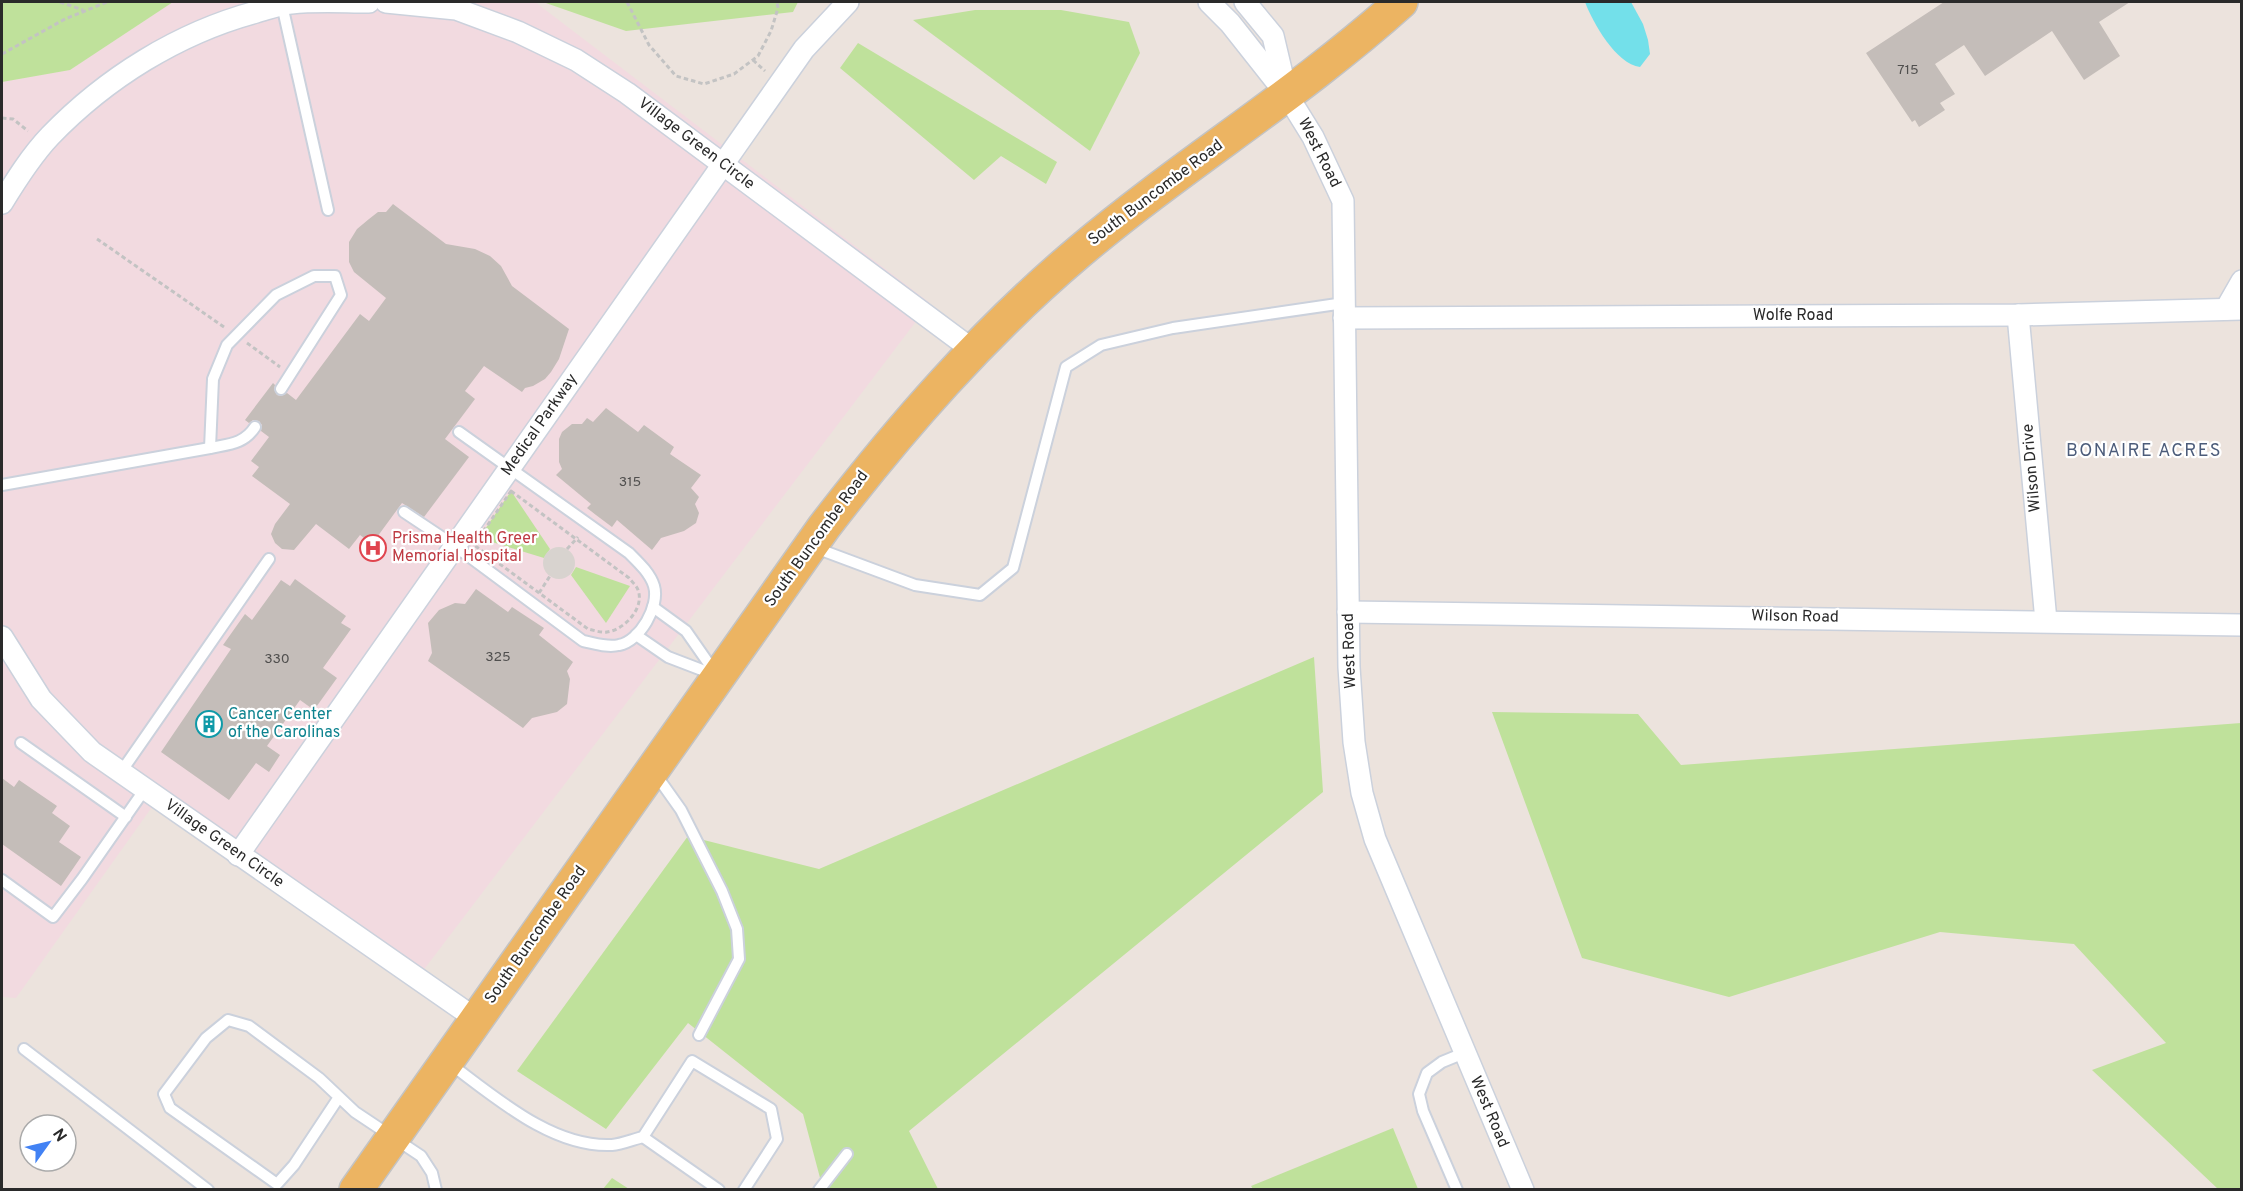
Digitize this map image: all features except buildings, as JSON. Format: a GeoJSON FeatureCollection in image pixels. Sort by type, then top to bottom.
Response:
{"type":"FeatureCollection","features":[{"type":"Feature","properties":{"kind":"main road","name":"South Buncombe Road"},"geometry":{"type":"LineString","coordinates":[[356,1190],[810,546],[900,431],[1006,318],[1080,251],[1142,201],[1287,95],[1401,2]]}},
{"type":"Feature","properties":{"kind":"street"},"geometry":{"type":"LineString","coordinates":[[2,203],[20,173],[50,136],[96,95],[130,69],[176,42],[223,21],[291,3],[369,2]]}},
{"type":"Feature","properties":{"kind":"street","name":"Village Green Circle"},"geometry":{"type":"LineString","coordinates":[[386,2],[456,9],[518,32],[576,60],[627,93],[974,351]]}},
{"type":"Feature","properties":{"kind":"street","name":"Medical Parkway"},"geometry":{"type":"LineString","coordinates":[[238,855],[804,49],[848,2]]}},
{"type":"Feature","properties":{"kind":"street"},"geometry":{"type":"LineString","coordinates":[[1209,2],[1230,23],[1287,95]]}},
{"type":"Feature","properties":{"kind":"street"},"geometry":{"type":"LineString","coordinates":[[1245,2],[1273,36],[1287,95]]}},
{"type":"Feature","properties":{"kind":"street","name":"West Road"},"geometry":{"type":"LineString","coordinates":[[1287,95],[1313,137],[1343,201],[1348,612],[1353,742],[1362,793],[1376,839],[1523,1190]]}},
{"type":"Feature","properties":{"kind":"street"},"geometry":{"type":"LineString","coordinates":[[2234,309],[2241,281]]}},
{"type":"Feature","properties":{"kind":"street","name":"Wolfe Road"},"geometry":{"type":"LineString","coordinates":[[1344,311],[2018,315],[2234,309]]}},
{"type":"Feature","properties":{"kind":"street","name":"Wilson Drive"},"geometry":{"type":"LineString","coordinates":[[2018,315],[2046,621]]}},
{"type":"Feature","properties":{"kind":"street","name":"Wilson Road"},"geometry":{"type":"LineString","coordinates":[[1348,612],[2241,625]]}},
{"type":"Feature","properties":{"kind":"street","name":"Village Green Circle"},"geometry":{"type":"LineString","coordinates":[[2,637],[41,699],[92,752],[476,1019]]}},
{"type":"Feature","properties":{"kind":"lane"},"geometry":{"type":"LineString","coordinates":[[282,5],[328,210]]}},
{"type":"Feature","properties":{"kind":"lane"},"geometry":{"type":"LineString","coordinates":[[210,448],[213,379],[227,345],[276,295],[314,276],[335,276],[341,295],[281,389]]}},
{"type":"Feature","properties":{"kind":"lane"},"geometry":{"type":"LineString","coordinates":[[810,546],[915,585],[980,595],[1013,568],[1066,367],[1101,345],[1173,328],[1344,311]]}},
{"type":"Feature","properties":{"kind":"lane"},"geometry":{"type":"LineString","coordinates":[[2,485],[240,442],[250,436],[255,427]]}},
{"type":"Feature","properties":{"kind":"lane"},"geometry":{"type":"LineString","coordinates":[[404,512],[455,546],[583,641],[601,645],[621,645],[636,635],[650,616],[656,600],[653,585],[629,553],[459,432]]}},
{"type":"Feature","properties":{"kind":"lane"},"geometry":{"type":"LineString","coordinates":[[121,772],[269,559]]}},
{"type":"Feature","properties":{"kind":"lane"},"geometry":{"type":"LineString","coordinates":[[653,607],[686,631],[718,676]]}},
{"type":"Feature","properties":{"kind":"lane"},"geometry":{"type":"LineString","coordinates":[[636,635],[668,657],[718,676]]}},
{"type":"Feature","properties":{"kind":"lane"},"geometry":{"type":"LineString","coordinates":[[21,743],[126,817]]}},
{"type":"Feature","properties":{"kind":"lane"},"geometry":{"type":"LineString","coordinates":[[652,769],[681,810],[722,891],[737,929],[739,959],[699,1035]]}},
{"type":"Feature","properties":{"kind":"lane"},"geometry":{"type":"LineString","coordinates":[[2,880],[52,917],[82,879],[145,789]]}},
{"type":"Feature","properties":{"kind":"lane"},"geometry":{"type":"LineString","coordinates":[[339,1097],[294,1165],[277,1184],[171,1107],[164,1094],[206,1038],[228,1020],[249,1026],[319,1078],[355,1112],[421,1156],[432,1173],[436,1190]]}},
{"type":"Feature","properties":{"kind":"lane"},"geometry":{"type":"LineString","coordinates":[[24,1049],[208,1190]]}},
{"type":"Feature","properties":{"kind":"lane"},"geometry":{"type":"LineString","coordinates":[[1458,1190],[1423,1111],[1419,1094],[1427,1073],[1442,1062],[1464,1053]]}},
{"type":"Feature","properties":{"kind":"lane"},"geometry":{"type":"LineString","coordinates":[[447,1061],[518,1113],[558,1135],[612,1145],[643,1137],[692,1061],[771,1109],[777,1139],[744,1190]]}},
{"type":"Feature","properties":{"kind":"lane"},"geometry":{"type":"LineString","coordinates":[[643,1137],[718,1190]]}},
{"type":"Feature","properties":{"kind":"lane"},"geometry":{"type":"LineString","coordinates":[[819,1190],[847,1154]]}},
{"type":"Feature","properties":{"kind":"path"},"geometry":{"type":"LineString","coordinates":[[60,2],[84,11]]}},
{"type":"Feature","properties":{"kind":"path"},"geometry":{"type":"LineString","coordinates":[[2,54],[65,19],[107,2]]}},
{"type":"Feature","properties":{"kind":"path"},"geometry":{"type":"LineString","coordinates":[[627,2],[649,45],[676,76],[704,84],[734,74],[758,56],[771,31],[778,8],[777,2]]}},
{"type":"Feature","properties":{"kind":"path"},"geometry":{"type":"LineString","coordinates":[[753,60],[765,71]]}},
{"type":"Feature","properties":{"kind":"path"},"geometry":{"type":"LineString","coordinates":[[2,118],[14,119],[30,132]]}},
{"type":"Feature","properties":{"kind":"path"},"geometry":{"type":"LineString","coordinates":[[97,239],[290,375]]}},
{"type":"Feature","properties":{"kind":"path"},"geometry":{"type":"LineString","coordinates":[[511,491],[629,578],[638,590],[639,603],[633,616],[620,627],[606,632],[588,628],[474,545],[511,491]]}},
{"type":"Feature","properties":{"kind":"shaded area","name":"Prisma Health Greer Memorial Hospital"},"geometry":{"type":"Polygon","coordinates":[[[173,2],[535,2],[930,303],[416,980],[162,793],[16,998],[2,997],[2,82],[70,70],[173,2]]]}},
{"type":"Feature","properties":{"kind":"shaded area"},"geometry":{"type":"Polygon","coordinates":[[[559,547],[571,551],[575,563],[571,575],[559,579],[547,575],[543,563],[547,551],[559,547]]]}},
{"type":"Feature","properties":{"kind":"green space"},"geometry":{"type":"Polygon","coordinates":[[[2,2],[173,2],[70,70],[2,82],[2,2]]]}},
{"type":"Feature","properties":{"kind":"green space"},"geometry":{"type":"Polygon","coordinates":[[[543,2],[798,2],[793,12],[626,31],[543,2]]]}},
{"type":"Feature","properties":{"kind":"green space"},"geometry":{"type":"Polygon","coordinates":[[[975,10],[1061,10],[1129,22],[1140,53],[1090,151],[913,20],[975,10]]]}},
{"type":"Feature","properties":{"kind":"green space"},"geometry":{"type":"Polygon","coordinates":[[[858,43],[1057,162],[1046,184],[1001,156],[974,180],[840,68],[858,43]]]}},
{"type":"Feature","properties":{"kind":"green space"},"geometry":{"type":"Polygon","coordinates":[[[511,491],[550,549],[544,558],[479,538],[511,491]]]}},
{"type":"Feature","properties":{"kind":"green space"},"geometry":{"type":"Polygon","coordinates":[[[576,567],[630,586],[606,623],[571,575],[576,567]]]}},
{"type":"Feature","properties":{"kind":"green space"},"geometry":{"type":"Polygon","coordinates":[[[1314,657],[1323,792],[909,1131],[938,1189],[823,1189],[803,1114],[688,1023],[606,1129],[517,1071],[688,836],[819,869],[1314,657]]]}},
{"type":"Feature","properties":{"kind":"green space"},"geometry":{"type":"Polygon","coordinates":[[[1492,712],[1638,714],[1681,765],[2241,723],[2241,1189],[2218,1189],[2092,1070],[2166,1043],[2074,944],[1940,932],[1729,997],[1582,958],[1492,712]]]}},
{"type":"Feature","properties":{"kind":"green space"},"geometry":{"type":"Polygon","coordinates":[[[1393,1128],[1418,1189],[1253,1189],[1251,1186],[1393,1128]]]}},
{"type":"Feature","properties":{"kind":"green space"},"geometry":{"type":"Polygon","coordinates":[[[612,1178],[629,1189],[603,1189],[612,1178]]]}},
{"type":"Feature","properties":{"kind":"water"},"geometry":{"type":"Polygon","coordinates":[[[1585,2],[1631,2],[1643,24],[1650,54],[1640,67],[1622,59],[1614,51],[1594,21],[1585,2]]]}},
{"type":"Feature","properties":{"kind":"place","name":"Prisma Health Greer Memorial Hospital"},"geometry":{"type":"Point","coordinates":[373,548]}},
{"type":"Feature","properties":{"kind":"place","name":"Cancer Center of the Carolinas"},"geometry":{"type":"Point","coordinates":[209,724]}},
{"type":"Feature","properties":{"kind":"district","name":"BONAIRE ACRES"},"geometry":{"type":"Point","coordinates":[2144,451]}}]}
